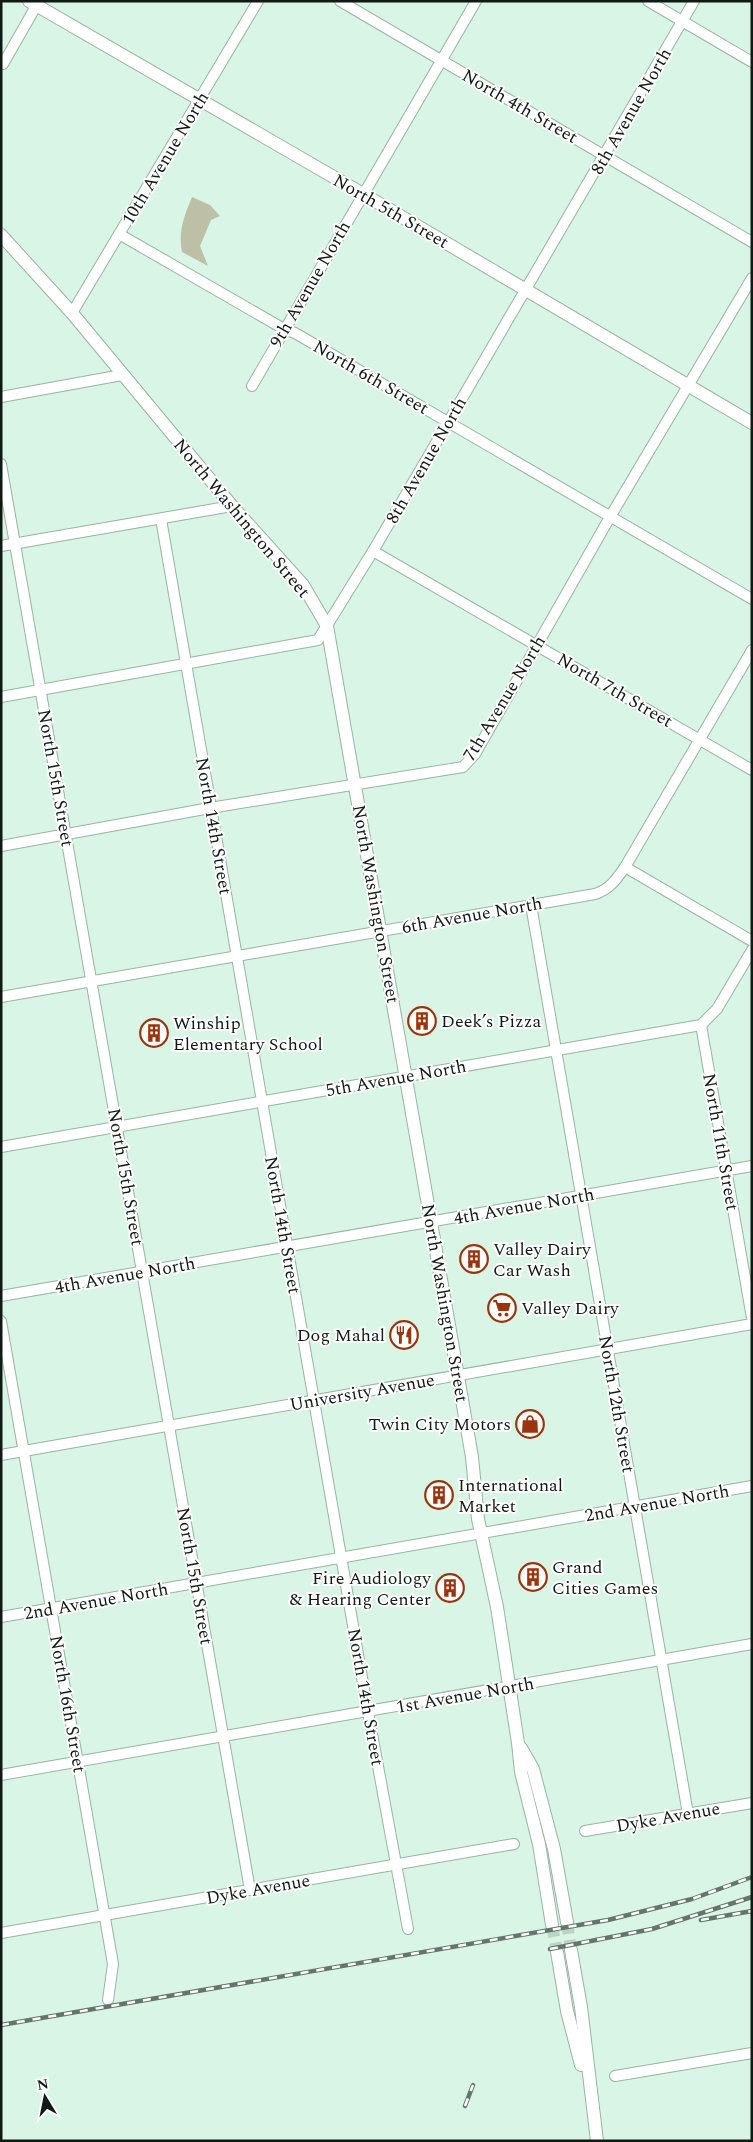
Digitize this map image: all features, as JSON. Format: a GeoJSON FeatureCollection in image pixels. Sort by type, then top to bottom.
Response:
{"type":"FeatureCollection","features":[{"type":"Feature","properties":{"kind":"main road","name":"North 5th Street"},"geometry":{"type":"LineString","coordinates":[[35,3],[752,423]]}},
{"type":"Feature","properties":{"kind":"main road","name":"North Washington Street"},"geometry":{"type":"LineString","coordinates":[[1,235],[72,313],[232,506],[303,585],[327,626],[472,1457],[481,1533],[496,1607],[521,1772],[539,1844],[552,1925]]}},
{"type":"Feature","properties":{"kind":"main road","name":"North Washington Street"},"geometry":{"type":"LineString","coordinates":[[518,1743],[533,1769],[554,1849],[567,1922]]}},
{"type":"Feature","properties":{"kind":"main road"},"geometry":{"type":"LineString","coordinates":[[571,1950],[581,2007],[597,2141]]}},
{"type":"Feature","properties":{"kind":"main road"},"geometry":{"type":"LineString","coordinates":[[557,1952],[567,2011],[592,2107]]}},
{"type":"Feature","properties":{"kind":"street","name":"10th Avenue North"},"geometry":{"type":"LineString","coordinates":[[72,313],[258,1]]}},
{"type":"Feature","properties":{"kind":"street","name":"North 4th Street"},"geometry":{"type":"LineString","coordinates":[[340,1],[752,242]]}},
{"type":"Feature","properties":{"kind":"street","name":"9th Avenue North"},"geometry":{"type":"LineString","coordinates":[[252,386],[476,1]]}},
{"type":"Feature","properties":{"kind":"street"},"geometry":{"type":"LineString","coordinates":[[648,1],[752,62]]}},
{"type":"Feature","properties":{"kind":"street","name":"8th Avenue North"},"geometry":{"type":"LineString","coordinates":[[1,697],[318,640],[373,551],[526,291],[694,1]]}},
{"type":"Feature","properties":{"kind":"street"},"geometry":{"type":"LineString","coordinates":[[3,64],[35,3]]}},
{"type":"Feature","properties":{"kind":"street","name":"North 6th Street"},"geometry":{"type":"LineString","coordinates":[[119,234],[284,329],[295,333],[752,599]]}},
{"type":"Feature","properties":{"kind":"street","name":"7th Avenue North"},"geometry":{"type":"LineString","coordinates":[[1,846],[210,808],[463,767],[475,754],[536,644],[752,278]]}},
{"type":"Feature","properties":{"kind":"street"},"geometry":{"type":"LineString","coordinates":[[1,397],[122,375]]}},
{"type":"Feature","properties":{"kind":"street","name":"North 15th Street"},"geometry":{"type":"LineString","coordinates":[[1,464],[250,1890]]}},
{"type":"Feature","properties":{"kind":"street"},"geometry":{"type":"LineString","coordinates":[[1,546],[232,506]]}},
{"type":"Feature","properties":{"kind":"street","name":"North 14th Street"},"geometry":{"type":"LineString","coordinates":[[161,519],[368,1712],[408,1930]]}},
{"type":"Feature","properties":{"kind":"street","name":"North 7th Street"},"geometry":{"type":"LineString","coordinates":[[373,551],[752,770]]}},
{"type":"Feature","properties":{"kind":"street","name":"6th Avenue North"},"geometry":{"type":"LineString","coordinates":[[1,997],[595,894],[605,890],[612,886],[625,867],[752,650]]}},
{"type":"Feature","properties":{"kind":"street"},"geometry":{"type":"LineString","coordinates":[[625,867],[752,941]]}},
{"type":"Feature","properties":{"kind":"street","name":"North 12th Street"},"geometry":{"type":"LineString","coordinates":[[531,905],[688,1814]]}},
{"type":"Feature","properties":{"kind":"street"},"geometry":{"type":"LineString","coordinates":[[701,1025],[717,1009],[752,950]]}},
{"type":"Feature","properties":{"kind":"street","name":"5th Avenue North"},"geometry":{"type":"LineString","coordinates":[[1,1147],[701,1025]]}},
{"type":"Feature","properties":{"kind":"street","name":"North 11th Street"},"geometry":{"type":"LineString","coordinates":[[701,1025],[752,1318]]}},
{"type":"Feature","properties":{"kind":"street","name":"4th Avenue North"},"geometry":{"type":"LineString","coordinates":[[1,1296],[752,1166]]}},
{"type":"Feature","properties":{"kind":"street","name":"North 16th Street"},"geometry":{"type":"LineString","coordinates":[[1,1321],[113,1964],[108,2000]]}},
{"type":"Feature","properties":{"kind":"street","name":"University Avenue"},"geometry":{"type":"LineString","coordinates":[[1,1456],[752,1324]]}},
{"type":"Feature","properties":{"kind":"street","name":"2nd Avenue North"},"geometry":{"type":"LineString","coordinates":[[1,1617],[752,1486]]}},
{"type":"Feature","properties":{"kind":"street","name":"1st Avenue North"},"geometry":{"type":"LineString","coordinates":[[1,1775],[752,1644]]}},
{"type":"Feature","properties":{"kind":"street","name":"Dyke Avenue"},"geometry":{"type":"LineString","coordinates":[[585,1831],[752,1803]]}},
{"type":"Feature","properties":{"kind":"street","name":"Dyke Avenue"},"geometry":{"type":"LineString","coordinates":[[1,1933],[514,1844]]}},
{"type":"Feature","properties":{"kind":"street"},"geometry":{"type":"LineString","coordinates":[[615,2076],[752,2053]]}},
{"type":"Feature","properties":{"kind":"green space"},"geometry":{"type":"Polygon","coordinates":[[[192,197],[210,205],[220,216],[211,220],[200,246],[208,266],[182,252],[181,231],[192,197]]]}},
{"type":"Feature","properties":{"kind":"tunnel"},"geometry":{"type":"LineString","coordinates":[[567,1922],[571,1950]]}},
{"type":"Feature","properties":{"kind":"tunnel"},"geometry":{"type":"LineString","coordinates":[[552,1925],[557,1952]]}},
{"type":"Feature","properties":{"kind":"railway"},"geometry":{"type":"LineString","coordinates":[[1,2025],[608,1920],[692,1899],[752,1877]]}},
{"type":"Feature","properties":{"kind":"railway"},"geometry":{"type":"LineString","coordinates":[[550,1949],[652,1929],[752,1897]]}},
{"type":"Feature","properties":{"kind":"railway"},"geometry":{"type":"LineString","coordinates":[[701,1920],[752,1911]]}},
{"type":"Feature","properties":{"kind":"railway"},"geometry":{"type":"LineString","coordinates":[[465,2106],[473,2085]]}},
{"type":"Feature","properties":{"kind":"place","name":"Deek’s Pizza"},"geometry":{"type":"Point","coordinates":[422,1021]}},
{"type":"Feature","properties":{"kind":"place","name":"Winship Elementary School"},"geometry":{"type":"Point","coordinates":[154,1033]}},
{"type":"Feature","properties":{"kind":"place","name":"Valley Dairy Car Wash"},"geometry":{"type":"Point","coordinates":[474,1259]}},
{"type":"Feature","properties":{"kind":"place","name":"Valley Dairy"},"geometry":{"type":"Point","coordinates":[502,1308]}},
{"type":"Feature","properties":{"kind":"place","name":"Dog Mahal"},"geometry":{"type":"Point","coordinates":[404,1335]}},
{"type":"Feature","properties":{"kind":"place","name":"Twin City Motors"},"geometry":{"type":"Point","coordinates":[530,1424]}},
{"type":"Feature","properties":{"kind":"place","name":"International Market"},"geometry":{"type":"Point","coordinates":[439,1495]}},
{"type":"Feature","properties":{"kind":"place","name":"Grand Cities Games"},"geometry":{"type":"Point","coordinates":[533,1577]}},
{"type":"Feature","properties":{"kind":"place","name":"Fire Audiology & Hearing Center"},"geometry":{"type":"Point","coordinates":[450,1588]}}]}
